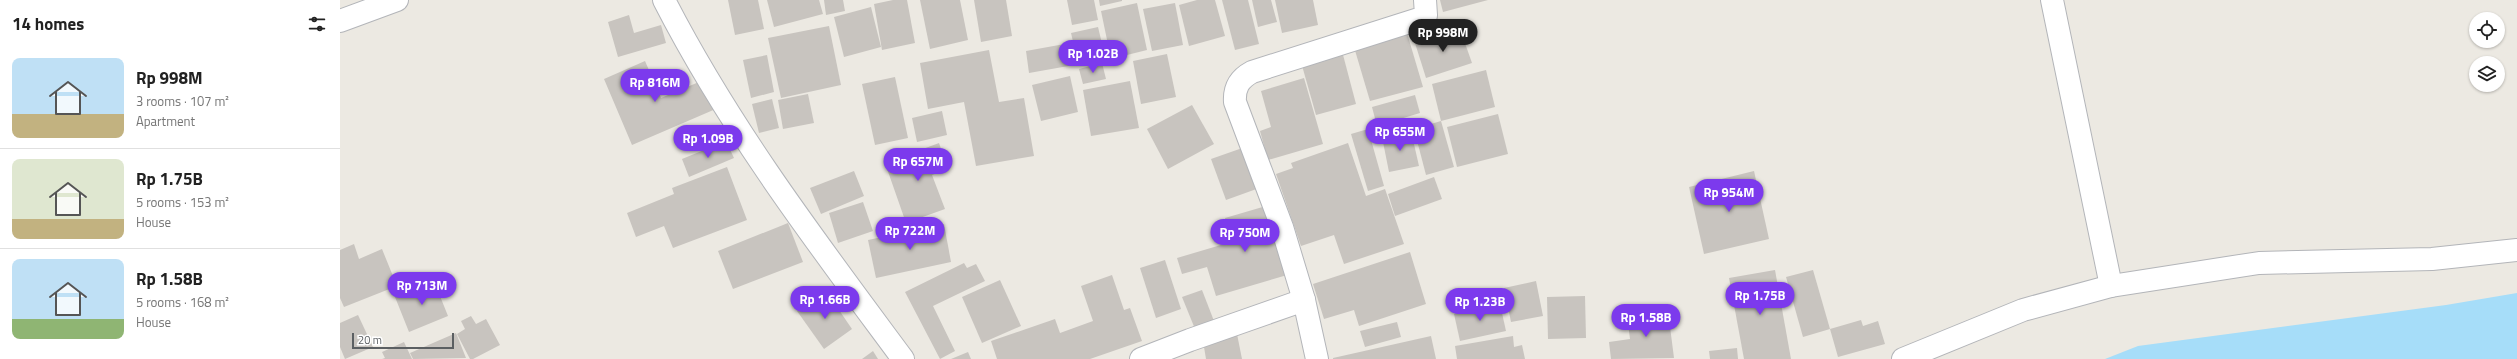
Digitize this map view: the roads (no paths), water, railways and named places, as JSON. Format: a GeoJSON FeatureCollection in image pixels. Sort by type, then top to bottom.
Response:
{"type":"FeatureCollection","features":[{"type":"Feature","properties":{"kind":"street"},"geometry":{"type":"LineString","coordinates":[[340,21],[397,0]]}},
{"type":"Feature","properties":{"kind":"street"},"geometry":{"type":"LineString","coordinates":[[664,0],[688,47],[783,198],[903,359]]}},
{"type":"Feature","properties":{"kind":"street"},"geometry":{"type":"LineString","coordinates":[[1318,359],[1304,300],[1274,201],[1235,102],[1235,89],[1244,76],[1252,72],[1422,18],[1426,15],[1425,0]]}},
{"type":"Feature","properties":{"kind":"street"},"geometry":{"type":"LineString","coordinates":[[2052,0],[2111,286]]}},
{"type":"Feature","properties":{"kind":"street"},"geometry":{"type":"LineString","coordinates":[[1903,359],[2023,310],[2111,286],[2259,263],[2432,259],[2517,250]]}},
{"type":"Feature","properties":{"kind":"street"},"geometry":{"type":"LineString","coordinates":[[1141,359],[1304,300]]}},
{"type":"Feature","properties":{"kind":"water"},"geometry":{"type":"Polygon","coordinates":[[[2517,293],[2517,359],[2105,359],[2138,346],[2446,305],[2517,293]]]}}]}
